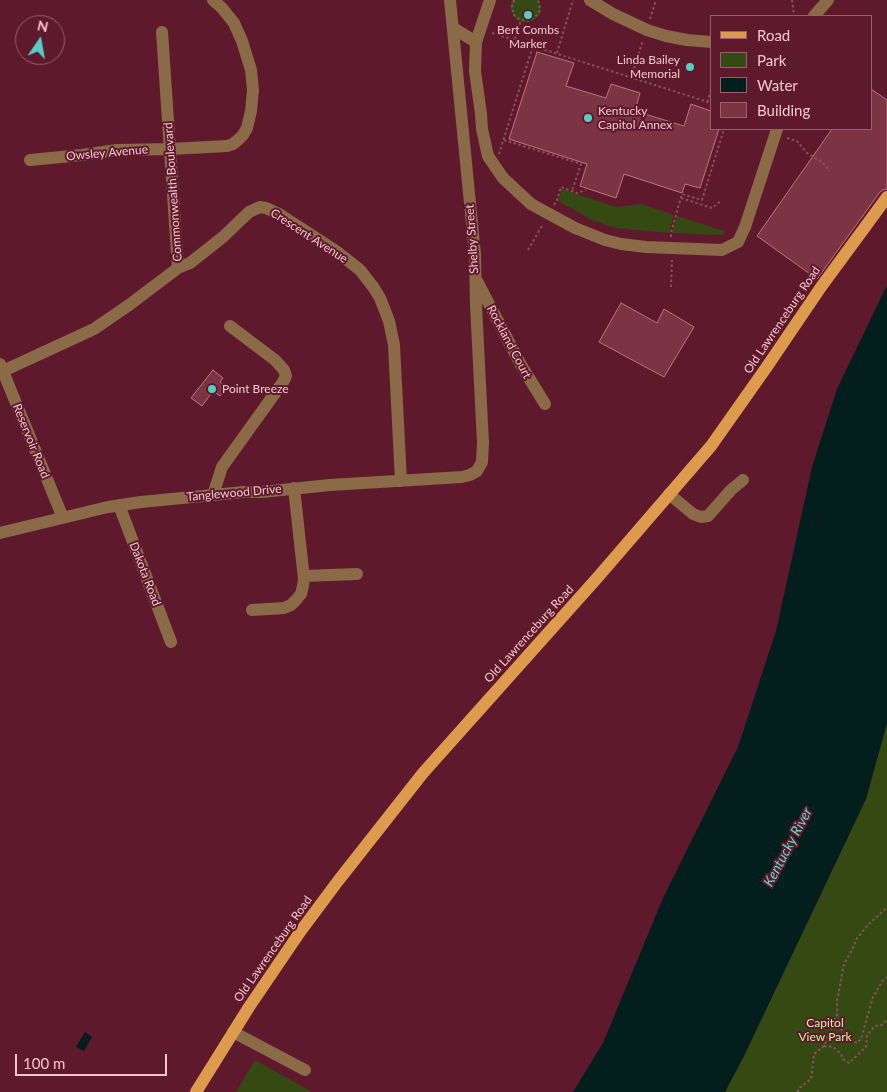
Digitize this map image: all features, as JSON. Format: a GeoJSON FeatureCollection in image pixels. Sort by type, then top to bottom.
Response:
{"type":"FeatureCollection","features":[{"type":"Feature","properties":{"kind":"main road","name":"Old Lawrenceburg Road"},"geometry":{"type":"LineString","coordinates":[[196,1092],[249,1006],[316,909],[403,797],[460,730],[598,577],[711,446],[821,286],[887,197]]}},
{"type":"Feature","properties":{"kind":"street","name":"Owsley Avenue"},"geometry":{"type":"LineString","coordinates":[[30,160],[117,150],[215,147],[233,144],[243,135],[249,120],[253,90],[251,70],[238,32],[229,15],[213,0]]}},
{"type":"Feature","properties":{"kind":"street","name":"Shelby Street"},"geometry":{"type":"LineString","coordinates":[[450,0],[473,235],[483,443],[482,462],[477,471],[470,475]]}},
{"type":"Feature","properties":{"kind":"street"},"geometry":{"type":"LineString","coordinates":[[490,0],[478,35],[475,71],[482,129],[488,156],[503,178],[531,204],[575,228],[621,244],[646,247],[722,250],[738,242],[777,130]]}},
{"type":"Feature","properties":{"kind":"street"},"geometry":{"type":"LineString","coordinates":[[590,0],[613,14],[647,30],[687,40],[710,42]]}},
{"type":"Feature","properties":{"kind":"street"},"geometry":{"type":"LineString","coordinates":[[815,15],[828,0]]}},
{"type":"Feature","properties":{"kind":"street"},"geometry":{"type":"LineString","coordinates":[[453,28],[478,35]]}},
{"type":"Feature","properties":{"kind":"street","name":"Commonwealth Boulevard"},"geometry":{"type":"LineString","coordinates":[[1,368],[94,329],[178,268],[162,32]]}},
{"type":"Feature","properties":{"kind":"street","name":"Crescent Avenue"},"geometry":{"type":"LineString","coordinates":[[178,268],[190,263],[223,237],[249,212],[260,207],[279,214],[336,251],[360,270],[380,298],[392,333],[401,481]]}},
{"type":"Feature","properties":{"kind":"street","name":"Rockland Court"},"geometry":{"type":"LineString","coordinates":[[475,279],[520,365],[545,404]]}},
{"type":"Feature","properties":{"kind":"street"},"geometry":{"type":"LineString","coordinates":[[213,495],[222,467],[286,376],[284,370],[275,360],[230,326]]}},
{"type":"Feature","properties":{"kind":"street","name":"Reservoir Road"},"geometry":{"type":"LineString","coordinates":[[1,368],[63,518]]}},
{"type":"Feature","properties":{"kind":"street","name":"Tanglewood Drive"},"geometry":{"type":"LineString","coordinates":[[0,533],[119,505],[158,500],[470,475]]}},
{"type":"Feature","properties":{"kind":"street"},"geometry":{"type":"LineString","coordinates":[[670,494],[693,514],[701,517],[708,516],[731,490],[743,480]]}},
{"type":"Feature","properties":{"kind":"street"},"geometry":{"type":"LineString","coordinates":[[252,610],[284,608],[301,594],[304,576],[294,488]]}},
{"type":"Feature","properties":{"kind":"street","name":"Dakota Road"},"geometry":{"type":"LineString","coordinates":[[119,505],[171,642]]}},
{"type":"Feature","properties":{"kind":"street"},"geometry":{"type":"LineString","coordinates":[[304,576],[357,574]]}},
{"type":"Feature","properties":{"kind":"street"},"geometry":{"type":"LineString","coordinates":[[233,1032],[305,1070]]}},
{"type":"Feature","properties":{"kind":"path"},"geometry":{"type":"LineString","coordinates":[[514,0],[512,11],[518,18],[526,21],[531,20],[538,14],[540,4],[538,0]]}},
{"type":"Feature","properties":{"kind":"path"},"geometry":{"type":"LineString","coordinates":[[556,54],[573,0]]}},
{"type":"Feature","properties":{"kind":"path"},"geometry":{"type":"LineString","coordinates":[[792,0],[793,15]]}},
{"type":"Feature","properties":{"kind":"path"},"geometry":{"type":"LineString","coordinates":[[515,40],[522,20]]}},
{"type":"Feature","properties":{"kind":"path"},"geometry":{"type":"LineString","coordinates":[[478,35],[515,40],[709,102]]}},
{"type":"Feature","properties":{"kind":"path"},"geometry":{"type":"LineString","coordinates":[[495,168],[533,46]]}},
{"type":"Feature","properties":{"kind":"path"},"geometry":{"type":"LineString","coordinates":[[631,78],[635,67]]}},
{"type":"Feature","properties":{"kind":"path"},"geometry":{"type":"LineString","coordinates":[[671,233],[682,194],[702,200],[724,130]]}},
{"type":"Feature","properties":{"kind":"path"},"geometry":{"type":"LineString","coordinates":[[778,130],[781,136],[797,141],[807,153],[823,163],[830,171]]}},
{"type":"Feature","properties":{"kind":"path"},"geometry":{"type":"LineString","coordinates":[[504,140],[580,164],[572,191]]}},
{"type":"Feature","properties":{"kind":"path"},"geometry":{"type":"LineString","coordinates":[[557,200],[561,188],[577,193],[586,190]]}},
{"type":"Feature","properties":{"kind":"path"},"geometry":{"type":"LineString","coordinates":[[681,198],[712,208],[722,200]]}},
{"type":"Feature","properties":{"kind":"path"},"geometry":{"type":"LineString","coordinates":[[528,250],[543,224]]}},
{"type":"Feature","properties":{"kind":"path"},"geometry":{"type":"LineString","coordinates":[[671,287],[672,261]]}},
{"type":"Feature","properties":{"kind":"path"},"geometry":{"type":"LineString","coordinates":[[887,907],[857,938],[844,964],[837,1001],[837,1014],[840,1025],[849,1040],[856,1043],[861,1039],[873,997],[883,980],[887,978]]}},
{"type":"Feature","properties":{"kind":"path"},"geometry":{"type":"LineString","coordinates":[[798,1092],[798,1089],[811,1079],[814,1054],[824,1046],[837,1014]]}},
{"type":"Feature","properties":{"kind":"path"},"geometry":{"type":"LineString","coordinates":[[824,1046],[833,1048],[849,1063],[866,1048],[867,1035],[875,1026],[882,1025],[887,1019]]}},
{"type":"Feature","properties":{"kind":"green space"},"geometry":{"type":"Polygon","coordinates":[[[512,0],[539,0],[541,12],[538,17],[530,22],[520,22],[511,11],[512,0]]]}},
{"type":"Feature","properties":{"kind":"green space"},"geometry":{"type":"Polygon","coordinates":[[[562,189],[616,207],[641,204],[674,215],[669,233],[616,228],[592,220],[558,201],[562,189]]]}},
{"type":"Feature","properties":{"kind":"green space"},"geometry":{"type":"Polygon","coordinates":[[[677,216],[724,231],[725,233],[722,235],[672,233],[677,216]]]}},
{"type":"Feature","properties":{"kind":"green space","name":"Capitol View Park"},"geometry":{"type":"Polygon","coordinates":[[[887,723],[887,1092],[725,1092],[744,1056],[866,799],[887,723]]]}},
{"type":"Feature","properties":{"kind":"green space"},"geometry":{"type":"Polygon","coordinates":[[[255,1060],[312,1092],[236,1092],[255,1060]]]}},
{"type":"Feature","properties":{"kind":"water","name":"Kentucky River"},"geometry":{"type":"Polygon","coordinates":[[[887,285],[887,723],[866,799],[744,1056],[725,1092],[573,1092],[603,1043],[663,898],[738,747],[776,631],[812,467],[837,389],[887,285]]]}},
{"type":"Feature","properties":{"kind":"water"},"geometry":{"type":"Polygon","coordinates":[[[85,1032],[92,1037],[84,1051],[76,1047],[85,1032]]]}},
{"type":"Feature","properties":{"kind":"building","name":"Kentucky Capitol Annex"},"geometry":{"type":"Polygon","coordinates":[[[537,52],[574,63],[566,86],[606,98],[611,84],[640,93],[635,111],[684,126],[691,104],[710,111],[710,130],[719,130],[700,188],[685,184],[682,193],[624,174],[616,198],[580,186],[587,164],[509,139],[537,52]]]}},
{"type":"Feature","properties":{"kind":"building"},"geometry":{"type":"Polygon","coordinates":[[[872,90],[887,100],[887,189],[880,192],[817,279],[757,236],[831,130],[872,130],[872,90]]]}},
{"type":"Feature","properties":{"kind":"building"},"geometry":{"type":"Polygon","coordinates":[[[621,303],[657,323],[664,309],[694,327],[664,377],[599,342],[621,303]]]}},
{"type":"Feature","properties":{"kind":"building","name":"Point Breeze"},"geometry":{"type":"Polygon","coordinates":[[[213,370],[223,378],[220,382],[227,388],[220,396],[213,391],[202,406],[191,398],[213,370]]]}},
{"type":"Feature","properties":{"kind":"place","name":"Bert Combs Marker"},"geometry":{"type":"Point","coordinates":[528,15]}},
{"type":"Feature","properties":{"kind":"place","name":"Linda Bailey Memorial"},"geometry":{"type":"Point","coordinates":[690,67]}},
{"type":"Feature","properties":{"kind":"place","name":"Kentucky Capitol Annex"},"geometry":{"type":"Point","coordinates":[588,118]}},
{"type":"Feature","properties":{"kind":"place","name":"Point Breeze"},"geometry":{"type":"Point","coordinates":[212,389]}}]}
